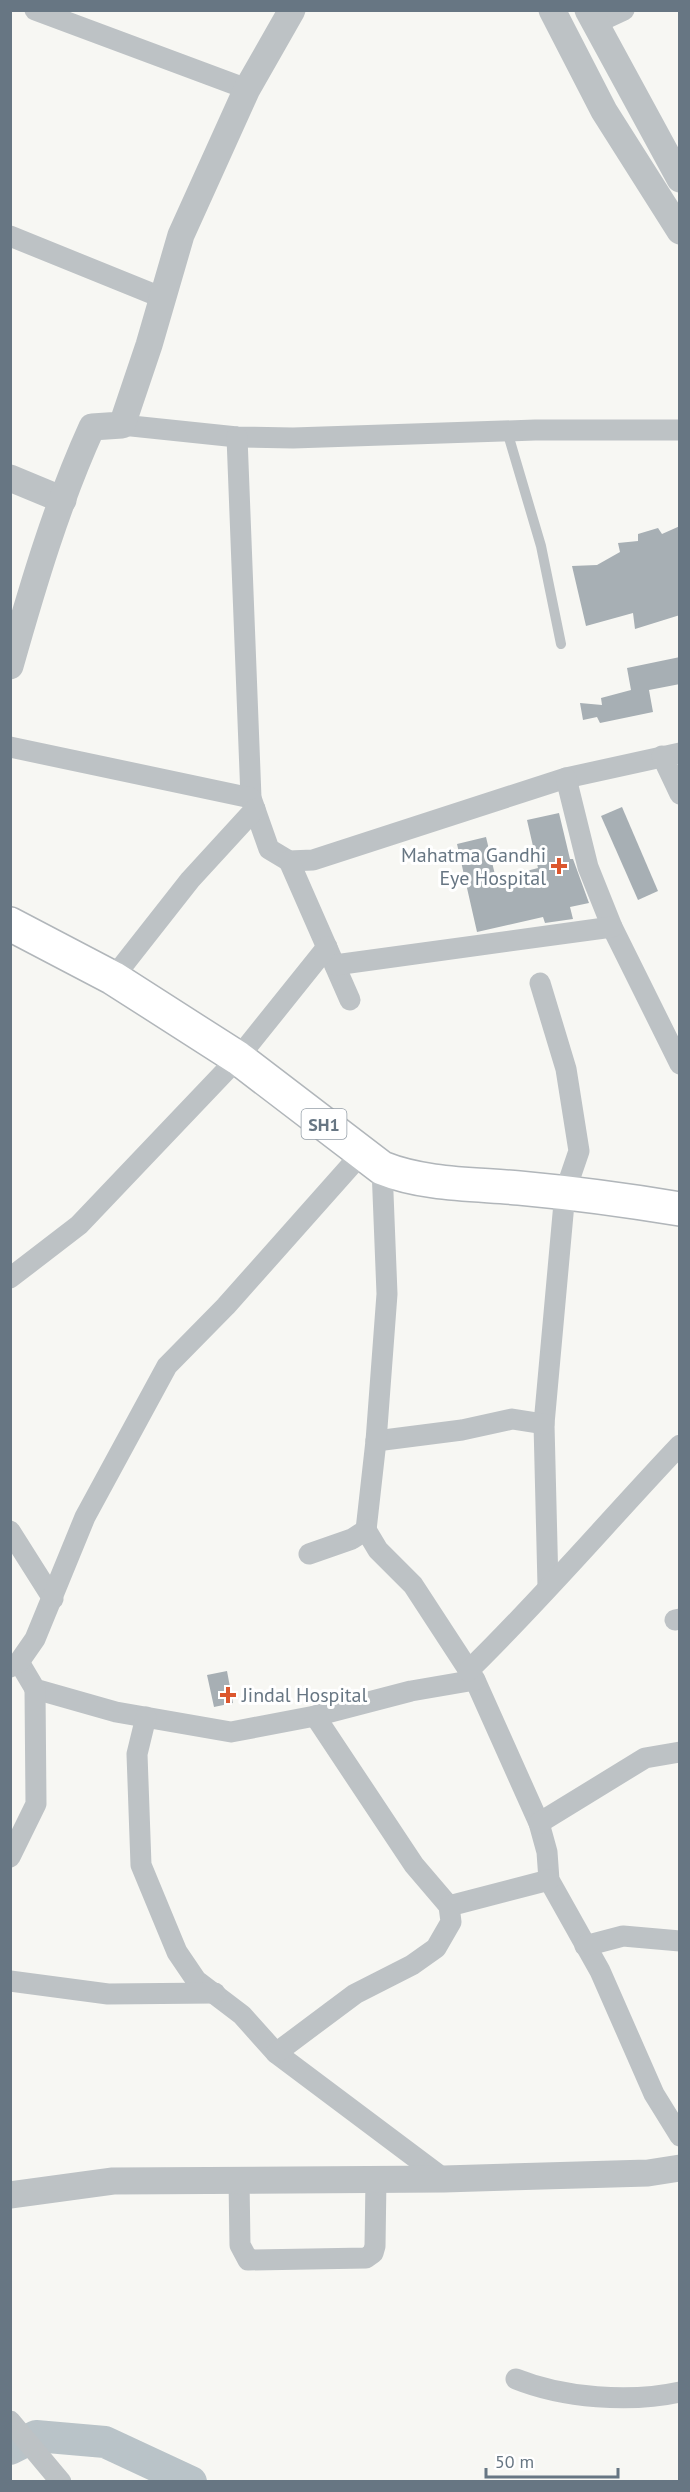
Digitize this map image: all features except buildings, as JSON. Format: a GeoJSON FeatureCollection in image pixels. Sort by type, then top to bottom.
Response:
{"type":"FeatureCollection","features":[{"type":"Feature","properties":{"kind":"main road","name":"SH1"},"geometry":{"type":"LineString","coordinates":[[10,924],[113,978],[238,1058],[372,1161],[424,1179],[566,1192],[680,1209]]}},
{"type":"Feature","properties":{"kind":"street"},"geometry":{"type":"LineString","coordinates":[[35,10],[247,89]]}},
{"type":"Feature","properties":{"kind":"street"},"geometry":{"type":"LineString","coordinates":[[122,425],[181,235],[247,89],[292,10]]}},
{"type":"Feature","properties":{"kind":"street"},"geometry":{"type":"LineString","coordinates":[[552,10],[604,111],[680,231]]}},
{"type":"Feature","properties":{"kind":"street"},"geometry":{"type":"LineString","coordinates":[[624,10],[591,17],[680,178]]}},
{"type":"Feature","properties":{"kind":"street"},"geometry":{"type":"LineString","coordinates":[[604,111],[635,96]]}},
{"type":"Feature","properties":{"kind":"street"},"geometry":{"type":"LineString","coordinates":[[10,236],[163,298]]}},
{"type":"Feature","properties":{"kind":"street"},"geometry":{"type":"LineString","coordinates":[[10,666],[33,584],[92,427],[122,425],[237,437],[680,430]]}},
{"type":"Feature","properties":{"kind":"street"},"geometry":{"type":"LineString","coordinates":[[237,437],[253,803],[269,849],[289,861],[313,860],[566,778],[671,754],[680,794]]}},
{"type":"Feature","properties":{"kind":"street"},"geometry":{"type":"LineString","coordinates":[[10,478],[63,500]]}},
{"type":"Feature","properties":{"kind":"street"},"geometry":{"type":"LineString","coordinates":[[10,747],[253,803]]}},
{"type":"Feature","properties":{"kind":"street"},"geometry":{"type":"LineString","coordinates":[[566,778],[588,867],[612,927],[680,1064]]}},
{"type":"Feature","properties":{"kind":"street"},"geometry":{"type":"LineString","coordinates":[[113,978],[253,803]]}},
{"type":"Feature","properties":{"kind":"street"},"geometry":{"type":"LineString","coordinates":[[289,861],[350,1000]]}},
{"type":"Feature","properties":{"kind":"street"},"geometry":{"type":"LineString","coordinates":[[10,1278],[79,1225],[238,1058],[331,956],[612,927]]}},
{"type":"Feature","properties":{"kind":"street"},"geometry":{"type":"LineString","coordinates":[[540,983],[566,1069],[579,1151],[566,1192],[544,1424],[548,1586]]}},
{"type":"Feature","properties":{"kind":"street"},"geometry":{"type":"LineString","coordinates":[[372,1161],[387,1294],[376,1441],[366,1530],[378,1550],[413,1585],[472,1675],[539,1822],[547,1852],[549,1880],[600,1971],[654,2094],[677,2128]]}},
{"type":"Feature","properties":{"kind":"street"},"geometry":{"type":"LineString","coordinates":[[372,1161],[167,1366],[85,1517],[35,1639],[15,1665],[35,1689],[116,1712],[231,1732],[315,1716],[472,1675],[526,1615],[548,1586],[680,1445]]}},
{"type":"Feature","properties":{"kind":"street"},"geometry":{"type":"LineString","coordinates":[[376,1441],[462,1430],[512,1419],[544,1424]]}},
{"type":"Feature","properties":{"kind":"street"},"geometry":{"type":"LineString","coordinates":[[309,1554],[352,1539],[366,1530]]}},
{"type":"Feature","properties":{"kind":"street"},"geometry":{"type":"LineString","coordinates":[[10,1531],[52,1599]]}},
{"type":"Feature","properties":{"kind":"street"},"geometry":{"type":"LineString","coordinates":[[10,1857],[36,1804],[35,1689]]}},
{"type":"Feature","properties":{"kind":"street"},"geometry":{"type":"LineString","coordinates":[[276,2053],[355,1994],[412,1965],[436,1948],[451,1922],[449,1906],[414,1865],[315,1716]]}},
{"type":"Feature","properties":{"kind":"street"},"geometry":{"type":"LineString","coordinates":[[146,1717],[138,1754],[141,1865],[177,1952],[196,1980],[242,2015],[276,2053],[444,2179]]}},
{"type":"Feature","properties":{"kind":"street"},"geometry":{"type":"LineString","coordinates":[[539,1822],[645,1758],[680,1752]]}},
{"type":"Feature","properties":{"kind":"street"},"geometry":{"type":"LineString","coordinates":[[449,1906],[549,1880]]}},
{"type":"Feature","properties":{"kind":"street"},"geometry":{"type":"LineString","coordinates":[[585,1946],[623,1936],[680,1941]]}},
{"type":"Feature","properties":{"kind":"street"},"geometry":{"type":"LineString","coordinates":[[10,1981],[108,1994],[215,1993]]}},
{"type":"Feature","properties":{"kind":"street"},"geometry":{"type":"LineString","coordinates":[[10,2195],[113,2181],[444,2179],[648,2173],[680,2168]]}},
{"type":"Feature","properties":{"kind":"street"},"geometry":{"type":"LineString","coordinates":[[239,2180],[240,2245],[248,2260],[366,2258],[374,2253],[376,2179]]}},
{"type":"Feature","properties":{"kind":"street"},"geometry":{"type":"LineString","coordinates":[[516,2379],[538,2388],[568,2393],[650,2399],[680,2392]]}},
{"type":"Feature","properties":{"kind":"street"},"geometry":{"type":"LineString","coordinates":[[10,2421],[61,2481]]}},
{"type":"Feature","properties":{"kind":"lane"},"geometry":{"type":"LineString","coordinates":[[507,431],[541,546],[561,644]]}},
{"type":"Feature","properties":{"kind":"waterway"},"geometry":{"type":"LineString","coordinates":[[10,2449],[36,2436],[105,2442],[191,2482]]}},
{"type":"Feature","properties":{"kind":"place","name":"Mahatma Gandhi Eye Hospital"},"geometry":{"type":"Point","coordinates":[559,866]}},
{"type":"Feature","properties":{"kind":"place","name":"Jindal Hospital"},"geometry":{"type":"Point","coordinates":[228,1695]}}]}
